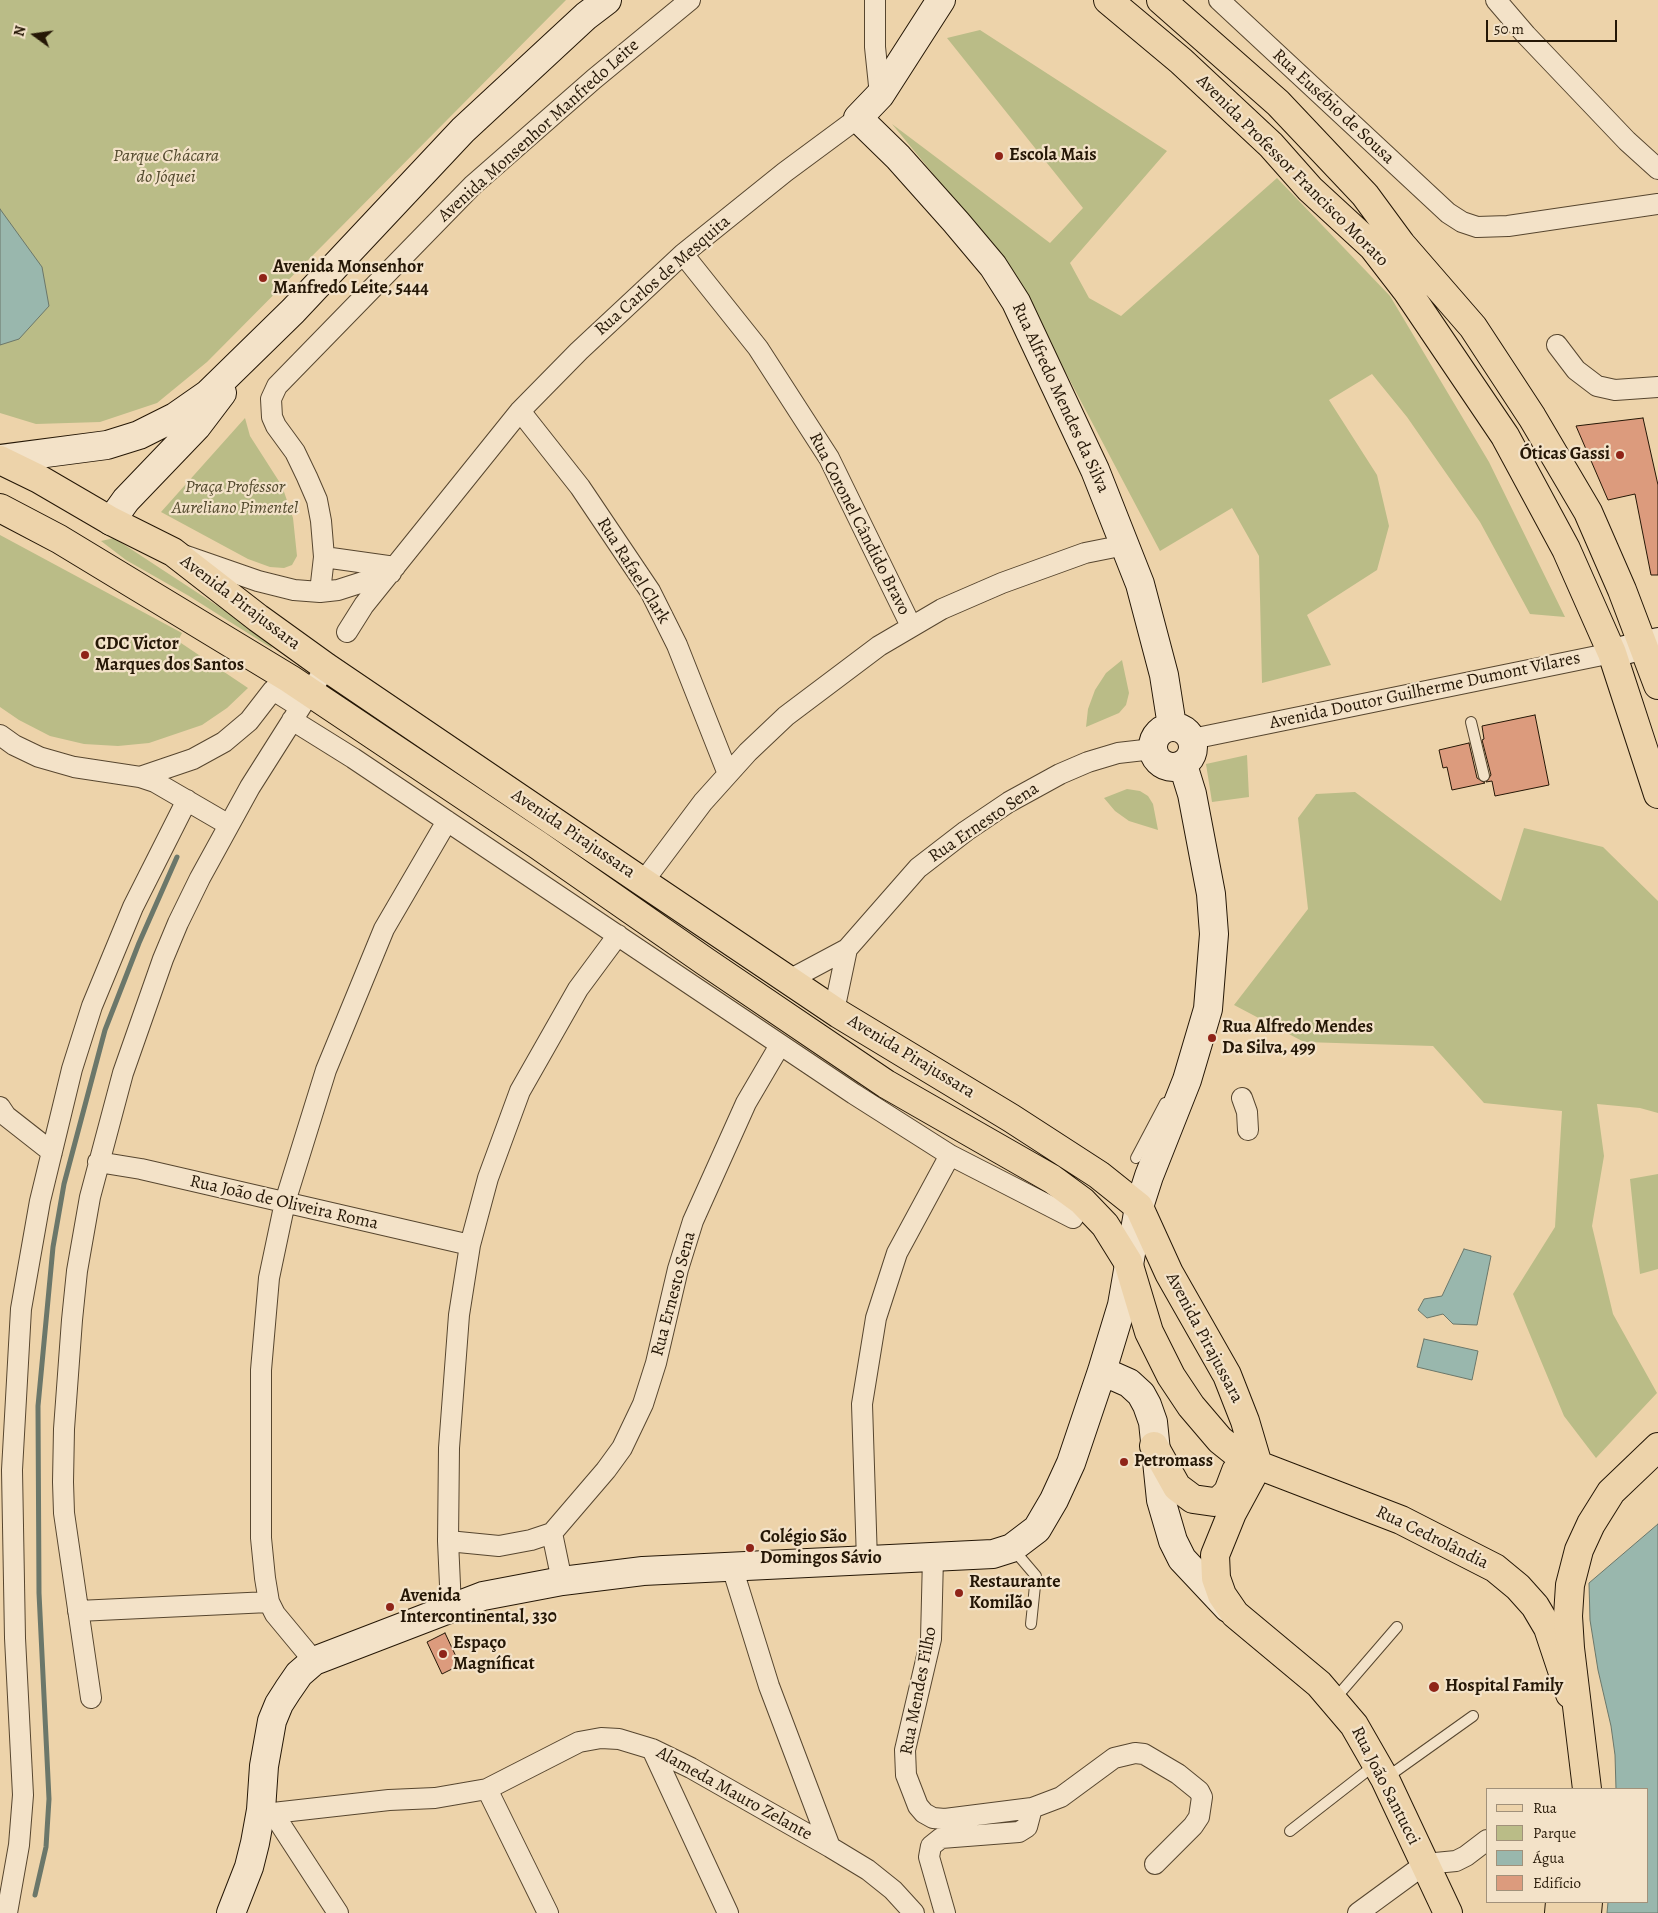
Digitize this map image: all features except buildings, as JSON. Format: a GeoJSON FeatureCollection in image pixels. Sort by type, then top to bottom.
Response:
{"type":"FeatureCollection","features":[{"type":"Feature","properties":{"kind":"main road","name":"Avenida Professor Francisco Morato"},"geometry":{"type":"LineString","coordinates":[[1108,0],[1181,60],[1271,145],[1310,189],[1373,247],[1390,269],[1504,436],[1566,549],[1612,653],[1658,794]]}},
{"type":"Feature","properties":{"kind":"main road","name":"Avenida Professor Francisco Morato"},"geometry":{"type":"LineString","coordinates":[[1161,0],[1278,103],[1365,195],[1401,244],[1473,328],[1532,416],[1588,512],[1651,644],[1658,684]]}},
{"type":"Feature","properties":{"kind":"main road","name":"Avenida Pirajussara"},"geometry":{"type":"LineString","coordinates":[[0,459],[39,479],[111,521],[173,552],[258,618],[326,667],[834,1011],[1011,1118],[1100,1175],[1129,1199],[1227,1375],[1245,1421],[1249,1460]]}},
{"type":"Feature","properties":{"kind":"main road"},"geometry":{"type":"LineString","coordinates":[[0,496],[54,520],[72,525],[111,521]]}},
{"type":"Feature","properties":{"kind":"main road","name":"Avenida Pirajussara"},"geometry":{"type":"LineString","coordinates":[[0,508],[59,539],[300,706],[538,845],[886,1084],[1052,1179],[1082,1201],[1105,1225],[1128,1262],[1151,1338],[1171,1376],[1220,1440],[1249,1460]]}},
{"type":"Feature","properties":{"kind":"main road"},"geometry":{"type":"LineString","coordinates":[[1154,1446],[1177,1487],[1186,1495],[1201,1501],[1214,1502],[1228,1492],[1249,1460]]}},
{"type":"Feature","properties":{"kind":"main road","name":"Rua Cedrolândia"},"geometry":{"type":"LineString","coordinates":[[1587,1788],[1568,1616],[1570,1586],[1579,1550],[1591,1524],[1612,1492],[1658,1447]]}},
{"type":"Feature","properties":{"kind":"main road","name":"Rua João Santucci"},"geometry":{"type":"LineString","coordinates":[[1249,1460],[1216,1555],[1216,1578],[1222,1595],[1235,1614],[1318,1684],[1354,1725],[1381,1771],[1448,1913]]}},
{"type":"Feature","properties":{"kind":"main road","name":"Rua Cedrolândia"},"geometry":{"type":"LineString","coordinates":[[1249,1460],[1401,1520],[1495,1568],[1518,1587],[1535,1606],[1548,1628],[1579,1721]]}},
{"type":"Feature","properties":{"kind":"main road"},"geometry":{"type":"LineString","coordinates":[[1579,1788],[1584,1758]]}},
{"type":"Feature","properties":{"kind":"street"},"geometry":{"type":"LineString","coordinates":[[0,459],[85,450],[138,435],[176,417],[195,403],[248,357],[463,130],[586,16],[607,0]]}},
{"type":"Feature","properties":{"kind":"street","name":"Avenida Monsenhor Manfredo Leite"},"geometry":{"type":"LineString","coordinates":[[324,557],[317,500],[295,452],[276,426],[271,412],[271,399],[277,386],[473,185],[594,79],[690,0]]}},
{"type":"Feature","properties":{"kind":"street"},"geometry":{"type":"LineString","coordinates":[[875,0],[875,47],[880,95]]}},
{"type":"Feature","properties":{"kind":"street","name":"Rua Carlos de Mesquita"},"geometry":{"type":"LineString","coordinates":[[347,632],[364,606],[520,411],[579,351],[683,254],[785,172],[858,118],[880,95],[941,0]]}},
{"type":"Feature","properties":{"kind":"street","name":"Rua Eusébio de Sousa"},"geometry":{"type":"LineString","coordinates":[[1219,0],[1448,213],[1462,222],[1477,227],[1508,226],[1658,204]]}},
{"type":"Feature","properties":{"kind":"street"},"geometry":{"type":"LineString","coordinates":[[1496,0],[1526,35],[1613,126],[1658,169]]}},
{"type":"Feature","properties":{"kind":"street","name":"Rua Alfredo Mendes da Silva"},"geometry":{"type":"LineString","coordinates":[[858,118],[922,182],[993,266],[1016,302],[1095,470],[1125,545],[1140,584],[1164,675],[1182,733]]}},
{"type":"Feature","properties":{"kind":"street","name":"Rua Coronel Cândido Bravo"},"geometry":{"type":"LineString","coordinates":[[683,254],[758,348],[829,458],[911,626]]}},
{"type":"Feature","properties":{"kind":"street"},"geometry":{"type":"LineString","coordinates":[[1557,345],[1576,370],[1598,386],[1615,390],[1658,387]]}},
{"type":"Feature","properties":{"kind":"street"},"geometry":{"type":"LineString","coordinates":[[111,521],[126,500],[197,426],[248,357]]}},
{"type":"Feature","properties":{"kind":"street","name":"Rua Rafael Clark"},"geometry":{"type":"LineString","coordinates":[[520,411],[580,487],[650,591],[677,644],[728,774]]}},
{"type":"Feature","properties":{"kind":"street"},"geometry":{"type":"LineString","coordinates":[[643,882],[703,802],[748,752],[786,716],[879,646],[942,609],[1002,583],[1084,553],[1125,545]]}},
{"type":"Feature","properties":{"kind":"street"},"geometry":{"type":"LineString","coordinates":[[173,552],[258,581],[294,590],[320,592],[338,590],[393,570]]}},
{"type":"Feature","properties":{"kind":"street"},"geometry":{"type":"LineString","coordinates":[[320,592],[324,557],[393,570]]}},
{"type":"Feature","properties":{"kind":"street","name":"Avenida Doutor Guilherme Dumont Vilares"},"geometry":{"type":"LineString","coordinates":[[1182,733],[1612,653],[1651,644]]}},
{"type":"Feature","properties":{"kind":"street"},"geometry":{"type":"LineString","coordinates":[[91,1698],[64,1513],[64,1429],[77,1271],[98,1162],[123,1073],[163,959],[200,878],[229,825],[300,706],[326,667]]}},
{"type":"Feature","properties":{"kind":"street"},"geometry":{"type":"LineString","coordinates":[[140,777],[193,759],[224,742],[249,721],[274,690],[300,706]]}},
{"type":"Feature","properties":{"kind":"street","name":"Avenida Pirajussara"},"geometry":{"type":"LineString","coordinates":[[300,706],[447,821],[780,1045],[950,1155],[1073,1218]]}},
{"type":"Feature","properties":{"kind":"street"},"geometry":{"type":"LineString","coordinates":[[1160,731],[1182,733],[1192,754],[1183,765],[1177,767],[1164,765],[1155,756],[1153,742],[1160,731]]}},
{"type":"Feature","properties":{"kind":"street"},"geometry":{"type":"LineString","coordinates":[[0,735],[14,745],[38,757],[102,773],[140,777],[187,800],[229,825]]}},
{"type":"Feature","properties":{"kind":"street","name":"Rua Ernesto Sena"},"geometry":{"type":"LineString","coordinates":[[789,980],[846,949],[918,868],[966,831],[1060,774],[1118,753],[1153,749]]}},
{"type":"Feature","properties":{"kind":"street"},"geometry":{"type":"LineString","coordinates":[[230,1913],[249,1867],[267,1812],[264,1766],[272,1721],[278,1704],[299,1674],[314,1661],[483,1596],[562,1581],[643,1571],[993,1554],[1012,1548],[1025,1540],[1037,1528],[1054,1500],[1071,1463],[1122,1305],[1128,1262],[1129,1199],[1142,1167],[1178,1103],[1208,1009],[1214,934],[1211,894],[1192,794],[1183,765]]}},
{"type":"Feature","properties":{"kind":"street"},"geometry":{"type":"LineString","coordinates":[[7,1913],[19,1845],[23,1795],[12,1534],[15,1382],[21,1309],[40,1201],[72,1069],[108,963],[132,906],[187,800]]}},
{"type":"Feature","properties":{"kind":"street"},"geometry":{"type":"LineString","coordinates":[[314,1661],[284,1626],[269,1602],[261,1538],[261,1370],[269,1278],[285,1202],[326,1070],[384,929],[404,890],[447,821]]}},
{"type":"Feature","properties":{"kind":"street"},"geometry":{"type":"LineString","coordinates":[[451,1607],[448,1541],[448,1448],[459,1315],[470,1245],[488,1178],[520,1091],[578,989],[618,935]]}},
{"type":"Feature","properties":{"kind":"street"},"geometry":{"type":"LineString","coordinates":[[834,1011],[846,949]]}},
{"type":"Feature","properties":{"kind":"street","name":"Rua Ernesto Sena"},"geometry":{"type":"LineString","coordinates":[[552,1533],[606,1470],[622,1448],[640,1411],[651,1382],[678,1269],[693,1221],[746,1103],[780,1045]]}},
{"type":"Feature","properties":{"kind":"street"},"geometry":{"type":"LineString","coordinates":[[1242,1098],[1245,1105],[1248,1130]]}},
{"type":"Feature","properties":{"kind":"street"},"geometry":{"type":"LineString","coordinates":[[0,1107],[6,1116],[52,1152]]}},
{"type":"Feature","properties":{"kind":"street"},"geometry":{"type":"LineString","coordinates":[[867,1561],[862,1404],[876,1318],[897,1253],[950,1155]]}},
{"type":"Feature","properties":{"kind":"street","name":"Rua João de Oliveira Roma"},"geometry":{"type":"LineString","coordinates":[[98,1162],[142,1169],[470,1245]]}},
{"type":"Feature","properties":{"kind":"street","name":"Rua João Santucci"},"geometry":{"type":"LineString","coordinates":[[1102,1371],[1128,1384],[1141,1394],[1153,1422],[1161,1500],[1172,1541],[1182,1559],[1235,1614]]}},
{"type":"Feature","properties":{"kind":"street"},"geometry":{"type":"LineString","coordinates":[[448,1541],[499,1546],[530,1540],[552,1533],[562,1581]]}},
{"type":"Feature","properties":{"kind":"street","name":"Rua Mendes Filho"},"geometry":{"type":"LineString","coordinates":[[933,1557],[931,1639],[905,1750],[906,1775],[912,1796],[924,1814],[933,1818],[990,1815],[1032,1808],[1061,1797],[1114,1758],[1135,1753],[1156,1759],[1199,1791],[1202,1797],[1199,1816],[1193,1826],[1155,1864]]}},
{"type":"Feature","properties":{"kind":"street"},"geometry":{"type":"LineString","coordinates":[[732,1567],[769,1686],[830,1847]]}},
{"type":"Feature","properties":{"kind":"street"},"geometry":{"type":"LineString","coordinates":[[78,1611],[269,1602]]}},
{"type":"Feature","properties":{"kind":"street","name":"Alameda Mauro Zelante"},"geometry":{"type":"LineString","coordinates":[[267,1812],[389,1800],[435,1798],[487,1789],[579,1742],[601,1738],[619,1739],[652,1749],[691,1768],[830,1847],[868,1870],[894,1890],[914,1913]]}},
{"type":"Feature","properties":{"kind":"street"},"geometry":{"type":"LineString","coordinates":[[652,1749],[728,1913]]}},
{"type":"Feature","properties":{"kind":"street"},"geometry":{"type":"LineString","coordinates":[[487,1789],[548,1913]]}},
{"type":"Feature","properties":{"kind":"street"},"geometry":{"type":"LineString","coordinates":[[945,1913],[929,1857],[931,1846],[941,1838],[1023,1831],[1030,1822],[1032,1808]]}},
{"type":"Feature","properties":{"kind":"street"},"geometry":{"type":"LineString","coordinates":[[267,1812],[338,1913]]}},
{"type":"Feature","properties":{"kind":"street"},"geometry":{"type":"LineString","coordinates":[[1358,1913],[1425,1864],[1456,1861],[1486,1841]]}},
{"type":"Feature","properties":{"kind":"lane"},"geometry":{"type":"LineString","coordinates":[[1471,722],[1484,776]]}},
{"type":"Feature","properties":{"kind":"lane"},"geometry":{"type":"LineString","coordinates":[[1012,1548],[1036,1576],[1031,1624]]}},
{"type":"Feature","properties":{"kind":"lane"},"geometry":{"type":"LineString","coordinates":[[1334,1700],[1397,1627]]}},
{"type":"Feature","properties":{"kind":"lane"},"geometry":{"type":"LineString","coordinates":[[1290,1831],[1381,1771],[1473,1716]]}},
{"type":"Feature","properties":{"kind":"green space","name":"Parque Chácara do Jóquei"},"geometry":{"type":"Polygon","coordinates":[[[0,0],[566,0],[207,362],[157,403],[100,422],[36,424],[0,413],[0,0]]]}},
{"type":"Feature","properties":{"kind":"green space"},"geometry":{"type":"Polygon","coordinates":[[[980,30],[1167,151],[1070,263],[1089,298],[1121,316],[1277,178],[1390,296],[1489,462],[1565,617],[1530,614],[1480,522],[1407,417],[1372,374],[1329,400],[1377,475],[1389,526],[1377,570],[1307,615],[1331,665],[1262,683],[1259,556],[1232,508],[1160,551],[1010,267],[892,124],[1050,243],[1083,208],[947,38],[980,30]]]}},
{"type":"Feature","properties":{"kind":"green space","name":"Praça Professor Aureliano Pimentel"},"geometry":{"type":"Polygon","coordinates":[[[245,418],[250,436],[282,486],[293,518],[297,556],[292,565],[284,568],[270,567],[248,559],[161,512],[245,418]]]}},
{"type":"Feature","properties":{"kind":"green space","name":"CDC Victor Marques dos Santos"},"geometry":{"type":"Polygon","coordinates":[[[0,535],[182,633],[178,641],[248,688],[227,708],[202,725],[149,743],[118,746],[84,744],[50,736],[19,720],[0,707],[0,535]]]}},
{"type":"Feature","properties":{"kind":"green space","name":"Praça Professor Aureliano Pimentel"},"geometry":{"type":"Polygon","coordinates":[[[114,538],[262,635],[273,649],[189,596],[126,560],[101,541],[114,538]]]}},
{"type":"Feature","properties":{"kind":"green space"},"geometry":{"type":"Polygon","coordinates":[[[1122,660],[1129,693],[1126,705],[1119,713],[1086,727],[1088,709],[1095,690],[1106,673],[1122,660]]]}},
{"type":"Feature","properties":{"kind":"green space"},"geometry":{"type":"Polygon","coordinates":[[[1247,755],[1249,797],[1212,802],[1206,764],[1247,755]]]}},
{"type":"Feature","properties":{"kind":"green space"},"geometry":{"type":"Polygon","coordinates":[[[1127,789],[1140,791],[1148,796],[1153,804],[1158,830],[1129,821],[1115,811],[1104,798],[1127,789]]]}},
{"type":"Feature","properties":{"kind":"green space"},"geometry":{"type":"Polygon","coordinates":[[[1355,792],[1501,901],[1524,828],[1603,847],[1658,901],[1658,1113],[1640,1108],[1597,1104],[1604,1156],[1592,1226],[1613,1314],[1657,1393],[1596,1458],[1564,1416],[1513,1294],[1555,1227],[1562,1111],[1484,1103],[1433,1046],[1304,1042],[1234,1005],[1308,909],[1298,818],[1316,794],[1355,792]]]}},
{"type":"Feature","properties":{"kind":"green space"},"geometry":{"type":"Polygon","coordinates":[[[1658,1174],[1658,1269],[1640,1274],[1630,1179],[1658,1174]]]}},
{"type":"Feature","properties":{"kind":"water"},"geometry":{"type":"Polygon","coordinates":[[[0,209],[42,267],[49,306],[19,339],[0,345],[0,209]]]}},
{"type":"Feature","properties":{"kind":"water"},"geometry":{"type":"Polygon","coordinates":[[[1464,1249],[1491,1256],[1477,1325],[1453,1324],[1443,1314],[1427,1318],[1418,1310],[1424,1299],[1442,1296],[1464,1249]]]}},
{"type":"Feature","properties":{"kind":"water"},"geometry":{"type":"Polygon","coordinates":[[[1424,1339],[1478,1351],[1472,1380],[1417,1367],[1424,1339]]]}},
{"type":"Feature","properties":{"kind":"water"},"geometry":{"type":"Polygon","coordinates":[[[1658,1524],[1658,1913],[1607,1913],[1608,1903],[1648,1903],[1648,1788],[1616,1788],[1615,1755],[1611,1726],[1598,1670],[1590,1620],[1589,1583],[1658,1524]]]}},
{"type":"Feature","properties":{"kind":"waterway"},"geometry":{"type":"LineString","coordinates":[[35,1895],[46,1847],[49,1799],[39,1593],[38,1406],[53,1247],[64,1184],[105,1030],[139,943],[177,857]]}},
{"type":"Feature","properties":{"kind":"place","name":"Escola Mais"},"geometry":{"type":"Point","coordinates":[999,156]}},
{"type":"Feature","properties":{"kind":"place","name":"Avenida Monsenhor Manfredo Leite, 5444"},"geometry":{"type":"Point","coordinates":[263,278]}},
{"type":"Feature","properties":{"kind":"place","name":"Óticas Gassi"},"geometry":{"type":"Point","coordinates":[1620,455]}},
{"type":"Feature","properties":{"kind":"place","name":"CDC Victor Marques dos Santos"},"geometry":{"type":"Point","coordinates":[85,655]}},
{"type":"Feature","properties":{"kind":"place","name":"Rua Alfredo Mendes Da Silva, 499"},"geometry":{"type":"Point","coordinates":[1212,1038]}},
{"type":"Feature","properties":{"kind":"place","name":"Petromass"},"geometry":{"type":"Point","coordinates":[1124,1462]}},
{"type":"Feature","properties":{"kind":"place","name":"Colégio São Domingos Sávio"},"geometry":{"type":"Point","coordinates":[750,1548]}},
{"type":"Feature","properties":{"kind":"place","name":"Restaurante Komilão"},"geometry":{"type":"Point","coordinates":[959,1593]}},
{"type":"Feature","properties":{"kind":"place","name":"Avenida Intercontinental, 330"},"geometry":{"type":"Point","coordinates":[390,1607]}},
{"type":"Feature","properties":{"kind":"place","name":"Espaço Magníficat"},"geometry":{"type":"Point","coordinates":[443,1654]}},
{"type":"Feature","properties":{"kind":"place","name":"Hospital Family"},"geometry":{"type":"Point","coordinates":[1434,1687]}}]}
